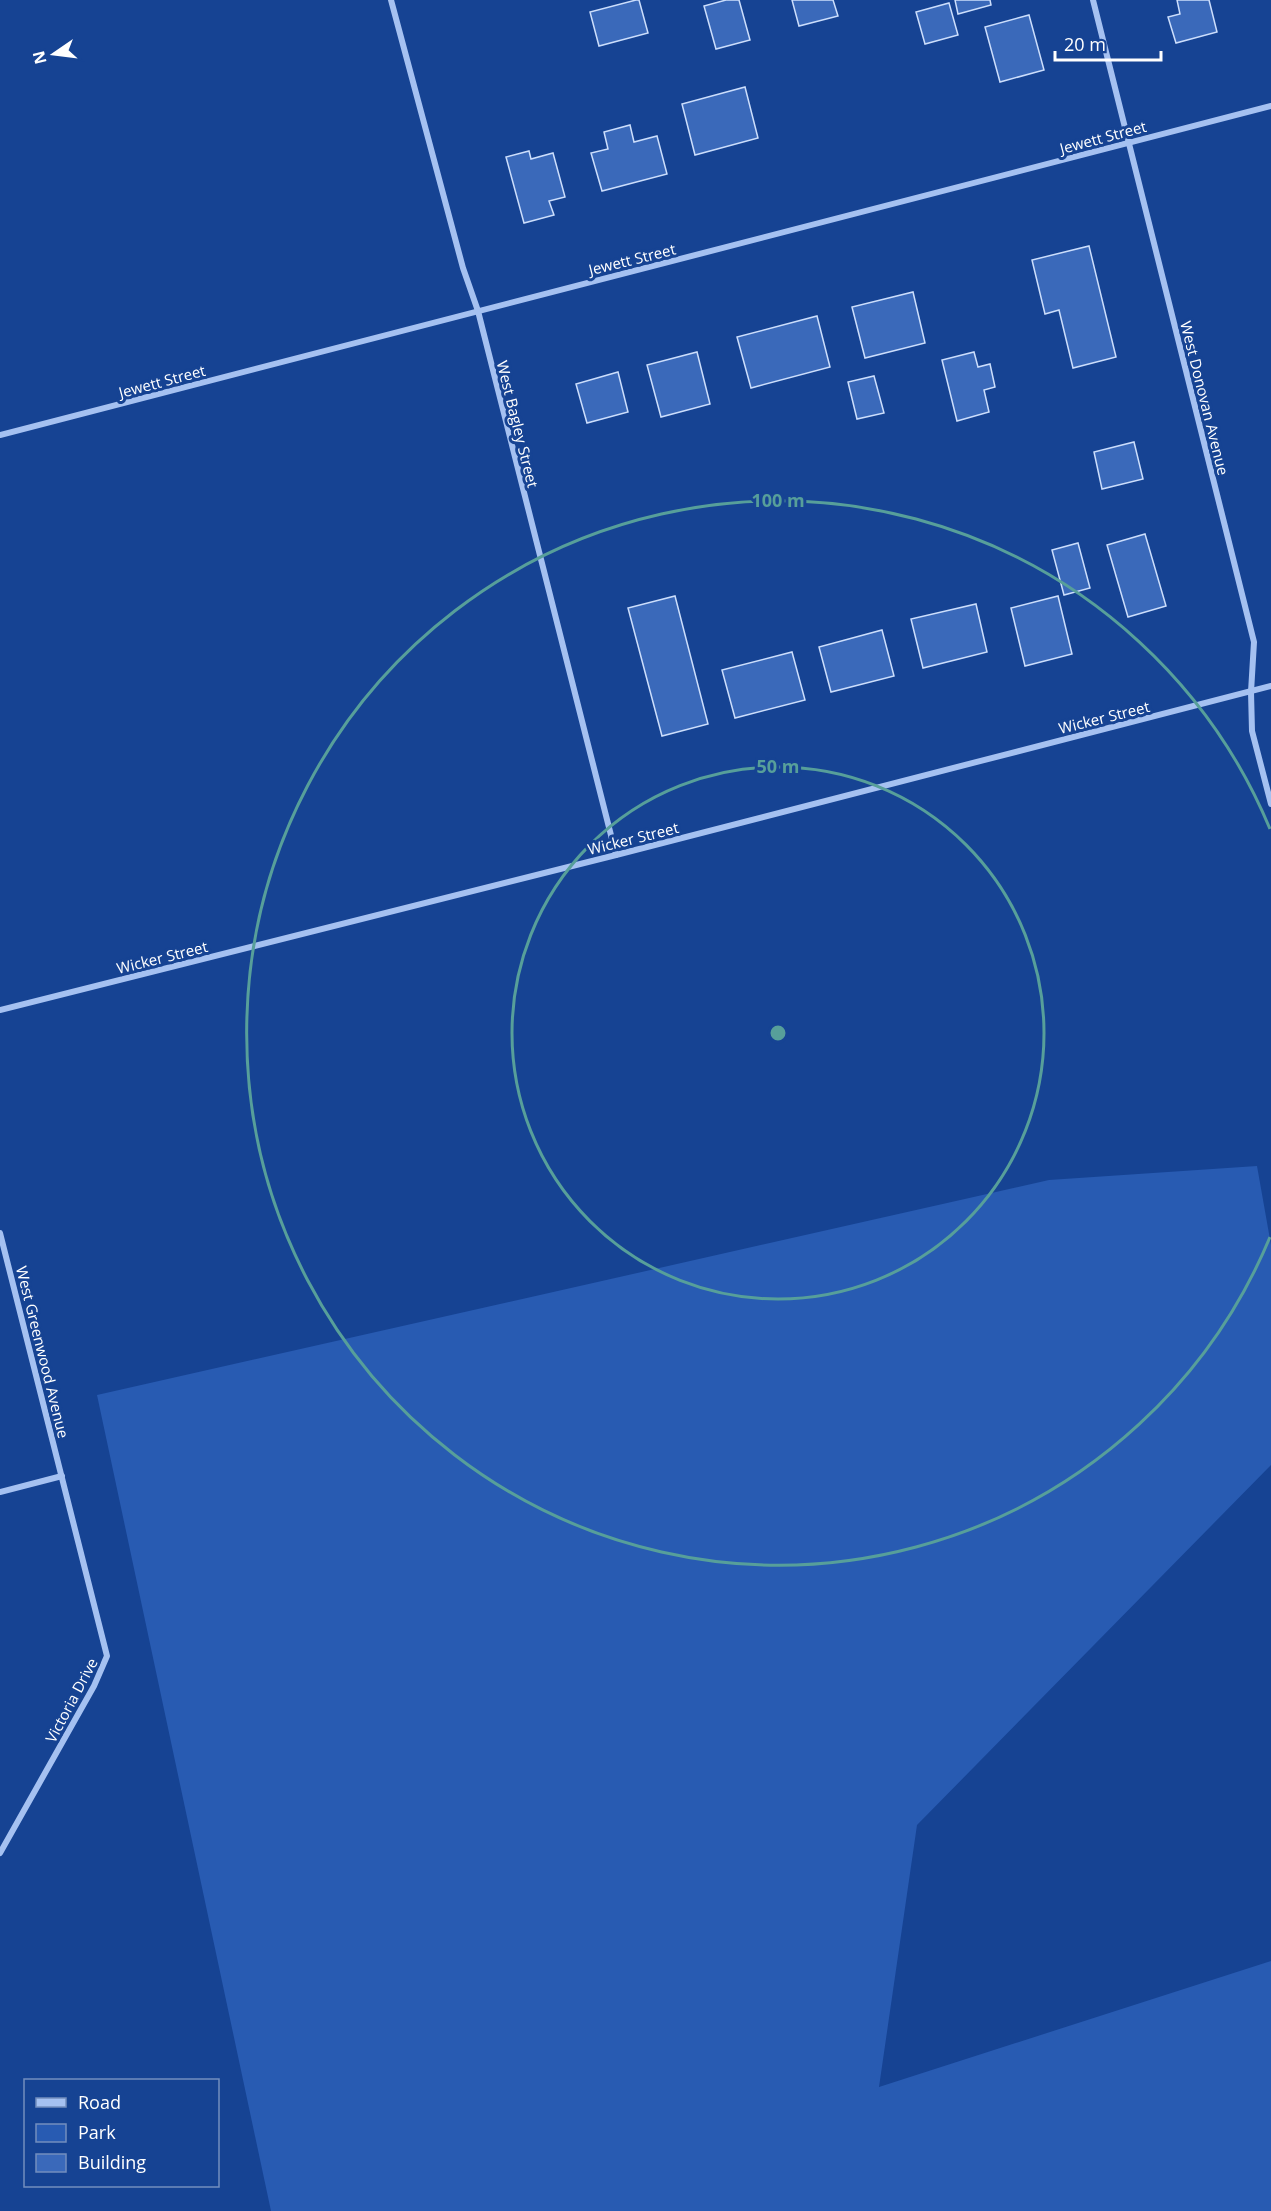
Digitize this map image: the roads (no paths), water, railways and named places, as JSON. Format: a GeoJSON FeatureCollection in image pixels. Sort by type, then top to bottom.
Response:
{"type":"FeatureCollection","features":[{"type":"Feature","properties":{"kind":"street","name":"West Bagley Street"},"geometry":{"type":"LineString","coordinates":[[390,0],[463,268],[478,311],[616,855]]}},
{"type":"Feature","properties":{"kind":"street","name":"West Donovan Avenue"},"geometry":{"type":"LineString","coordinates":[[1094,0],[1254,642],[1251,692],[1252,730],[1271,804]]}},
{"type":"Feature","properties":{"kind":"street","name":"Jewett Street"},"geometry":{"type":"LineString","coordinates":[[0,435],[1271,106]]}},
{"type":"Feature","properties":{"kind":"street","name":"Wicker Street"},"geometry":{"type":"LineString","coordinates":[[0,1010],[616,855],[1271,686]]}},
{"type":"Feature","properties":{"kind":"street","name":"West Greenwood Avenue"},"geometry":{"type":"LineString","coordinates":[[0,1233],[62,1476]]}},
{"type":"Feature","properties":{"kind":"street"},"geometry":{"type":"LineString","coordinates":[[0,1492],[62,1476]]}},
{"type":"Feature","properties":{"kind":"street","name":"Victoria Drive"},"geometry":{"type":"LineString","coordinates":[[0,1853],[94,1686],[107,1656],[62,1476]]}}]}
